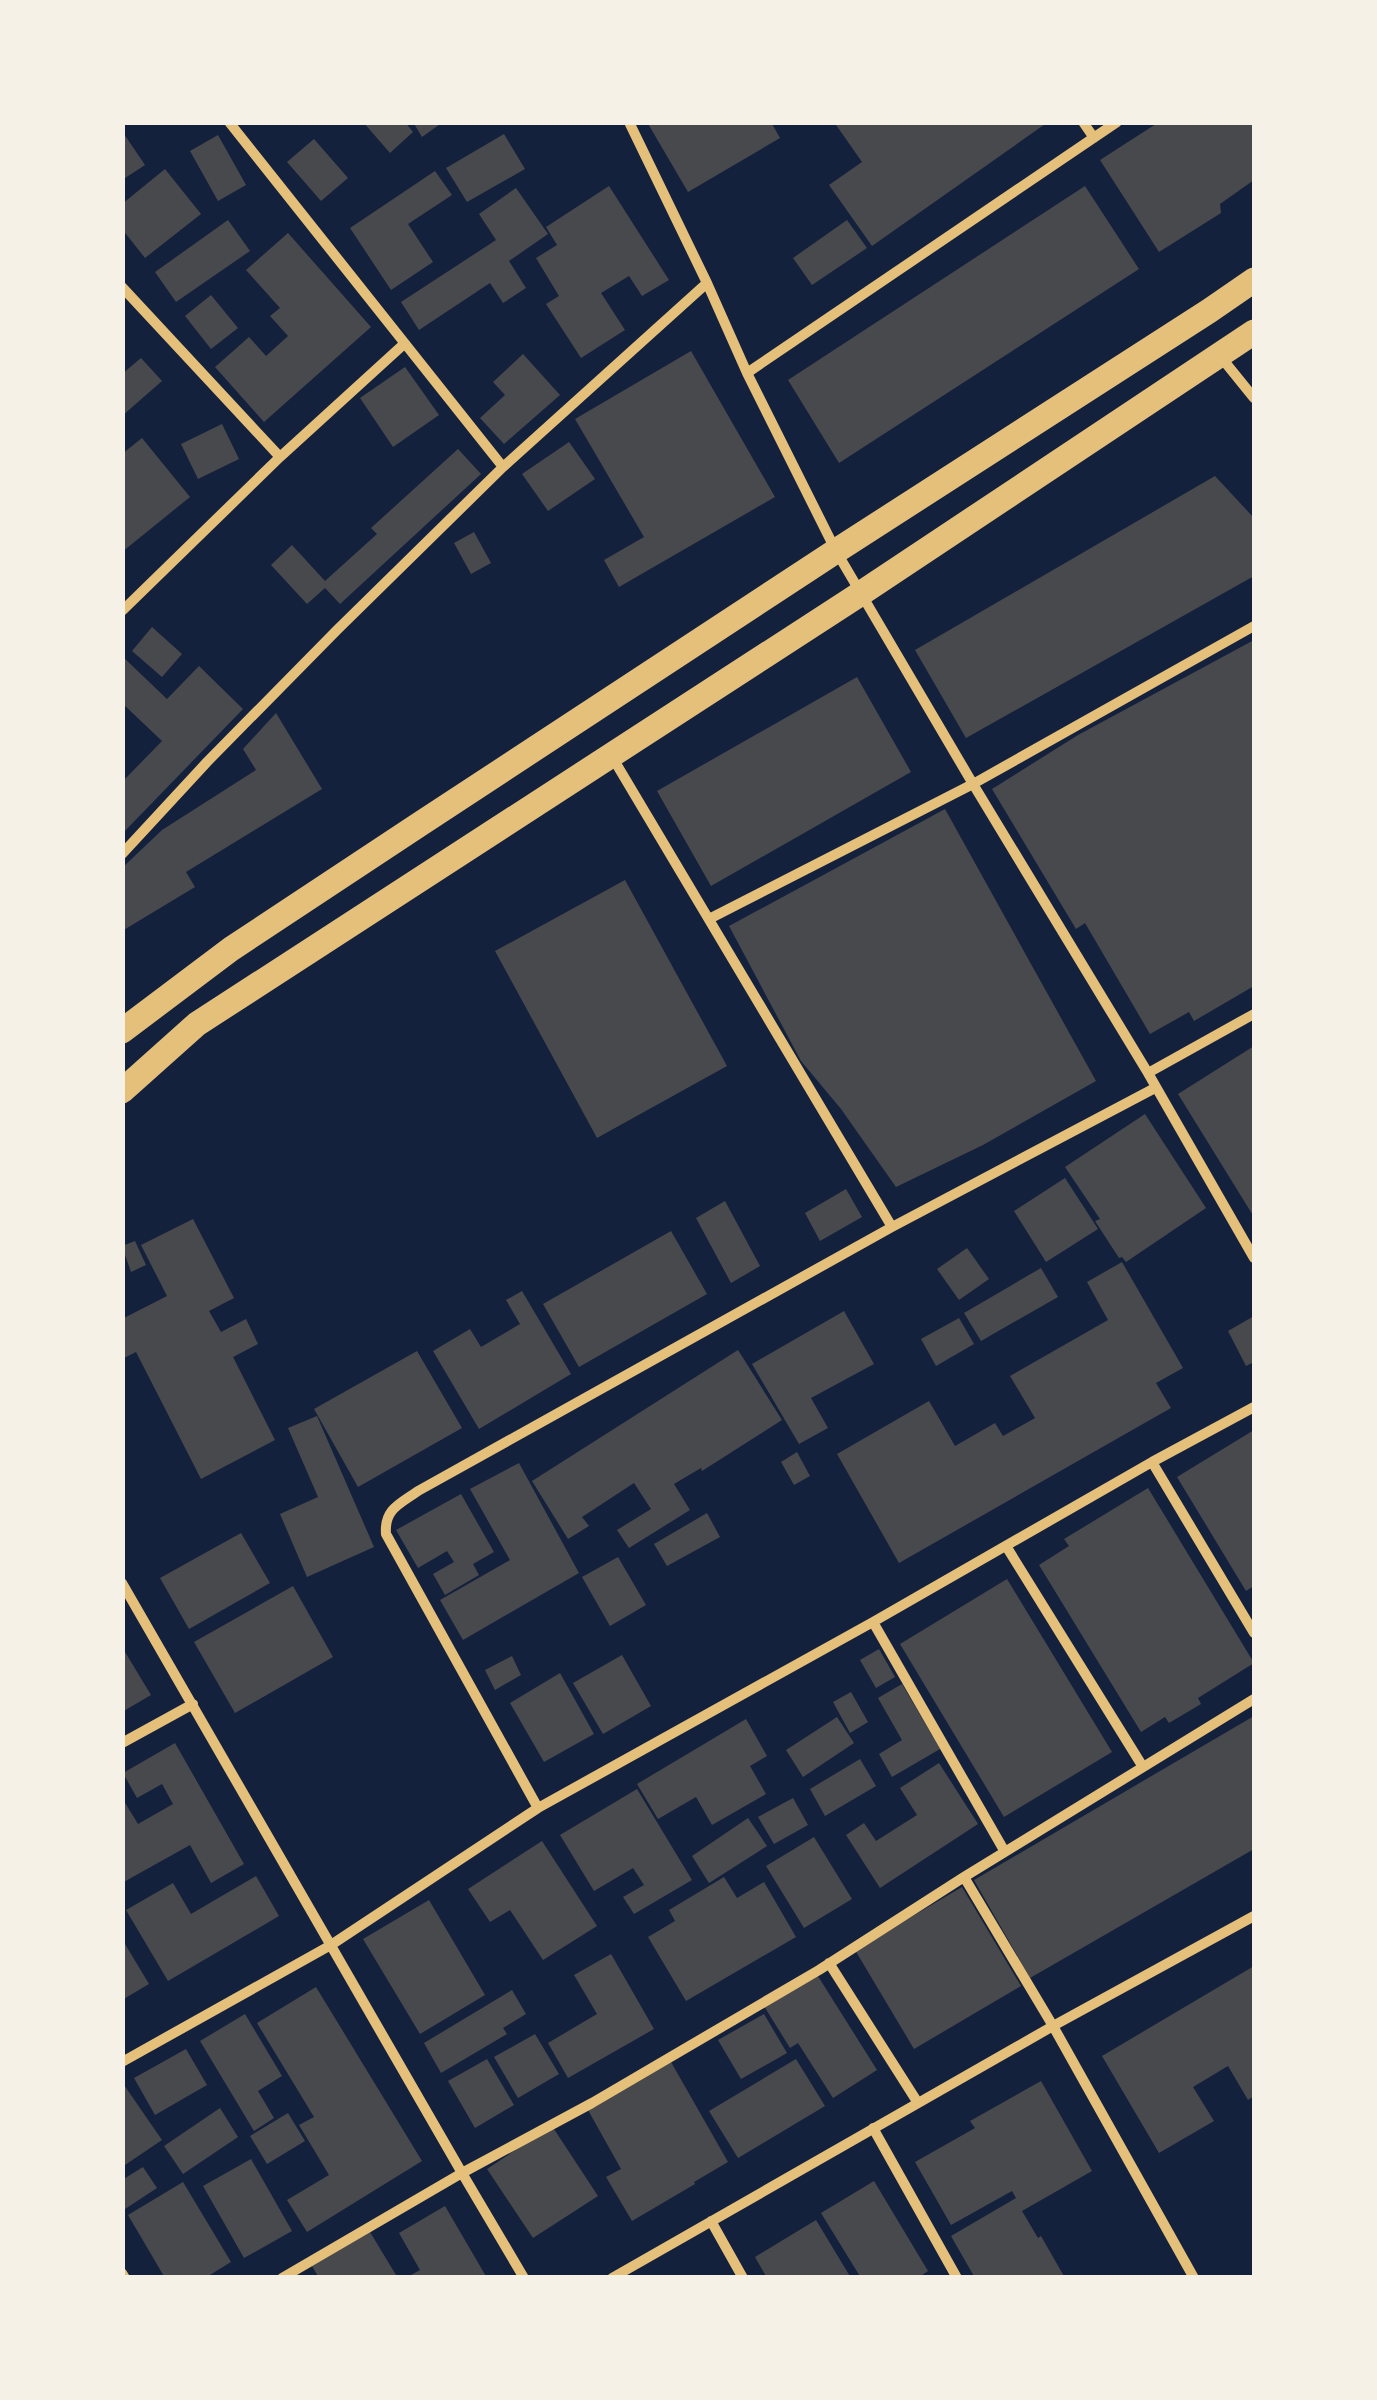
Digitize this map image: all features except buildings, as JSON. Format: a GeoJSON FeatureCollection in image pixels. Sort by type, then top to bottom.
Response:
{"type":"FeatureCollection","features":[{"type":"Feature","properties":{"kind":"main road"},"geometry":{"type":"LineString","coordinates":[[123,1031],[232,950],[1254,280]]}},
{"type":"Feature","properties":{"kind":"main road"},"geometry":{"type":"LineString","coordinates":[[122,1091],[197,1024],[860,594],[1254,332]]}},
{"type":"Feature","properties":{"kind":"main road"},"geometry":{"type":"LineString","coordinates":[[232,950],[256,986]]}},
{"type":"Feature","properties":{"kind":"street"},"geometry":{"type":"LineString","coordinates":[[229,122],[503,467]]}},
{"type":"Feature","properties":{"kind":"street"},"geometry":{"type":"LineString","coordinates":[[629,122],[836,551],[1254,1258]]}},
{"type":"Feature","properties":{"kind":"street"},"geometry":{"type":"LineString","coordinates":[[1083,122],[1094,138]]}},
{"type":"Feature","properties":{"kind":"street"},"geometry":{"type":"LineString","coordinates":[[747,373],[1117,122]]}},
{"type":"Feature","properties":{"kind":"street"},"geometry":{"type":"LineString","coordinates":[[122,854],[311,656],[503,467],[707,283]]}},
{"type":"Feature","properties":{"kind":"street"},"geometry":{"type":"LineString","coordinates":[[122,287],[280,457]]}},
{"type":"Feature","properties":{"kind":"street"},"geometry":{"type":"LineString","coordinates":[[122,611],[280,457],[404,344]]}},
{"type":"Feature","properties":{"kind":"street"},"geometry":{"type":"LineString","coordinates":[[1220,356],[1254,398]]}},
{"type":"Feature","properties":{"kind":"street"},"geometry":{"type":"LineString","coordinates":[[709,919],[973,784],[1254,626]]}},
{"type":"Feature","properties":{"kind":"street"},"geometry":{"type":"LineString","coordinates":[[611,755],[892,1227]]}},
{"type":"Feature","properties":{"kind":"street"},"geometry":{"type":"LineString","coordinates":[[1148,1073],[1254,1014]]}},
{"type":"Feature","properties":{"kind":"street"},"geometry":{"type":"LineString","coordinates":[[538,1808],[386,1534],[385,1521],[391,1511],[418,1491],[892,1227],[1155,1088]]}},
{"type":"Feature","properties":{"kind":"street"},"geometry":{"type":"LineString","coordinates":[[122,2062],[332,1945],[538,1808],[1254,1407]]}},
{"type":"Feature","properties":{"kind":"street"},"geometry":{"type":"LineString","coordinates":[[1152,1462],[1254,1634]]}},
{"type":"Feature","properties":{"kind":"street"},"geometry":{"type":"LineString","coordinates":[[1006,1546],[1143,1767]]}},
{"type":"Feature","properties":{"kind":"street"},"geometry":{"type":"LineString","coordinates":[[122,1583],[524,2278]]}},
{"type":"Feature","properties":{"kind":"street"},"geometry":{"type":"LineString","coordinates":[[873,1622],[1005,1852]]}},
{"type":"Feature","properties":{"kind":"street"},"geometry":{"type":"LineString","coordinates":[[282,2278],[592,2103],[829,1963],[1254,1699]]}},
{"type":"Feature","properties":{"kind":"street"},"geometry":{"type":"LineString","coordinates":[[122,1743],[193,1704]]}},
{"type":"Feature","properties":{"kind":"street"},"geometry":{"type":"LineString","coordinates":[[964,1877],[1053,2026],[1194,2278]]}},
{"type":"Feature","properties":{"kind":"street"},"geometry":{"type":"LineString","coordinates":[[612,2278],[1254,1916]]}},
{"type":"Feature","properties":{"kind":"street"},"geometry":{"type":"LineString","coordinates":[[829,1963],[918,2104]]}},
{"type":"Feature","properties":{"kind":"street"},"geometry":{"type":"LineString","coordinates":[[873,2128],[957,2278]]}},
{"type":"Feature","properties":{"kind":"street"},"geometry":{"type":"LineString","coordinates":[[710,2221],[742,2278]]}}]}
